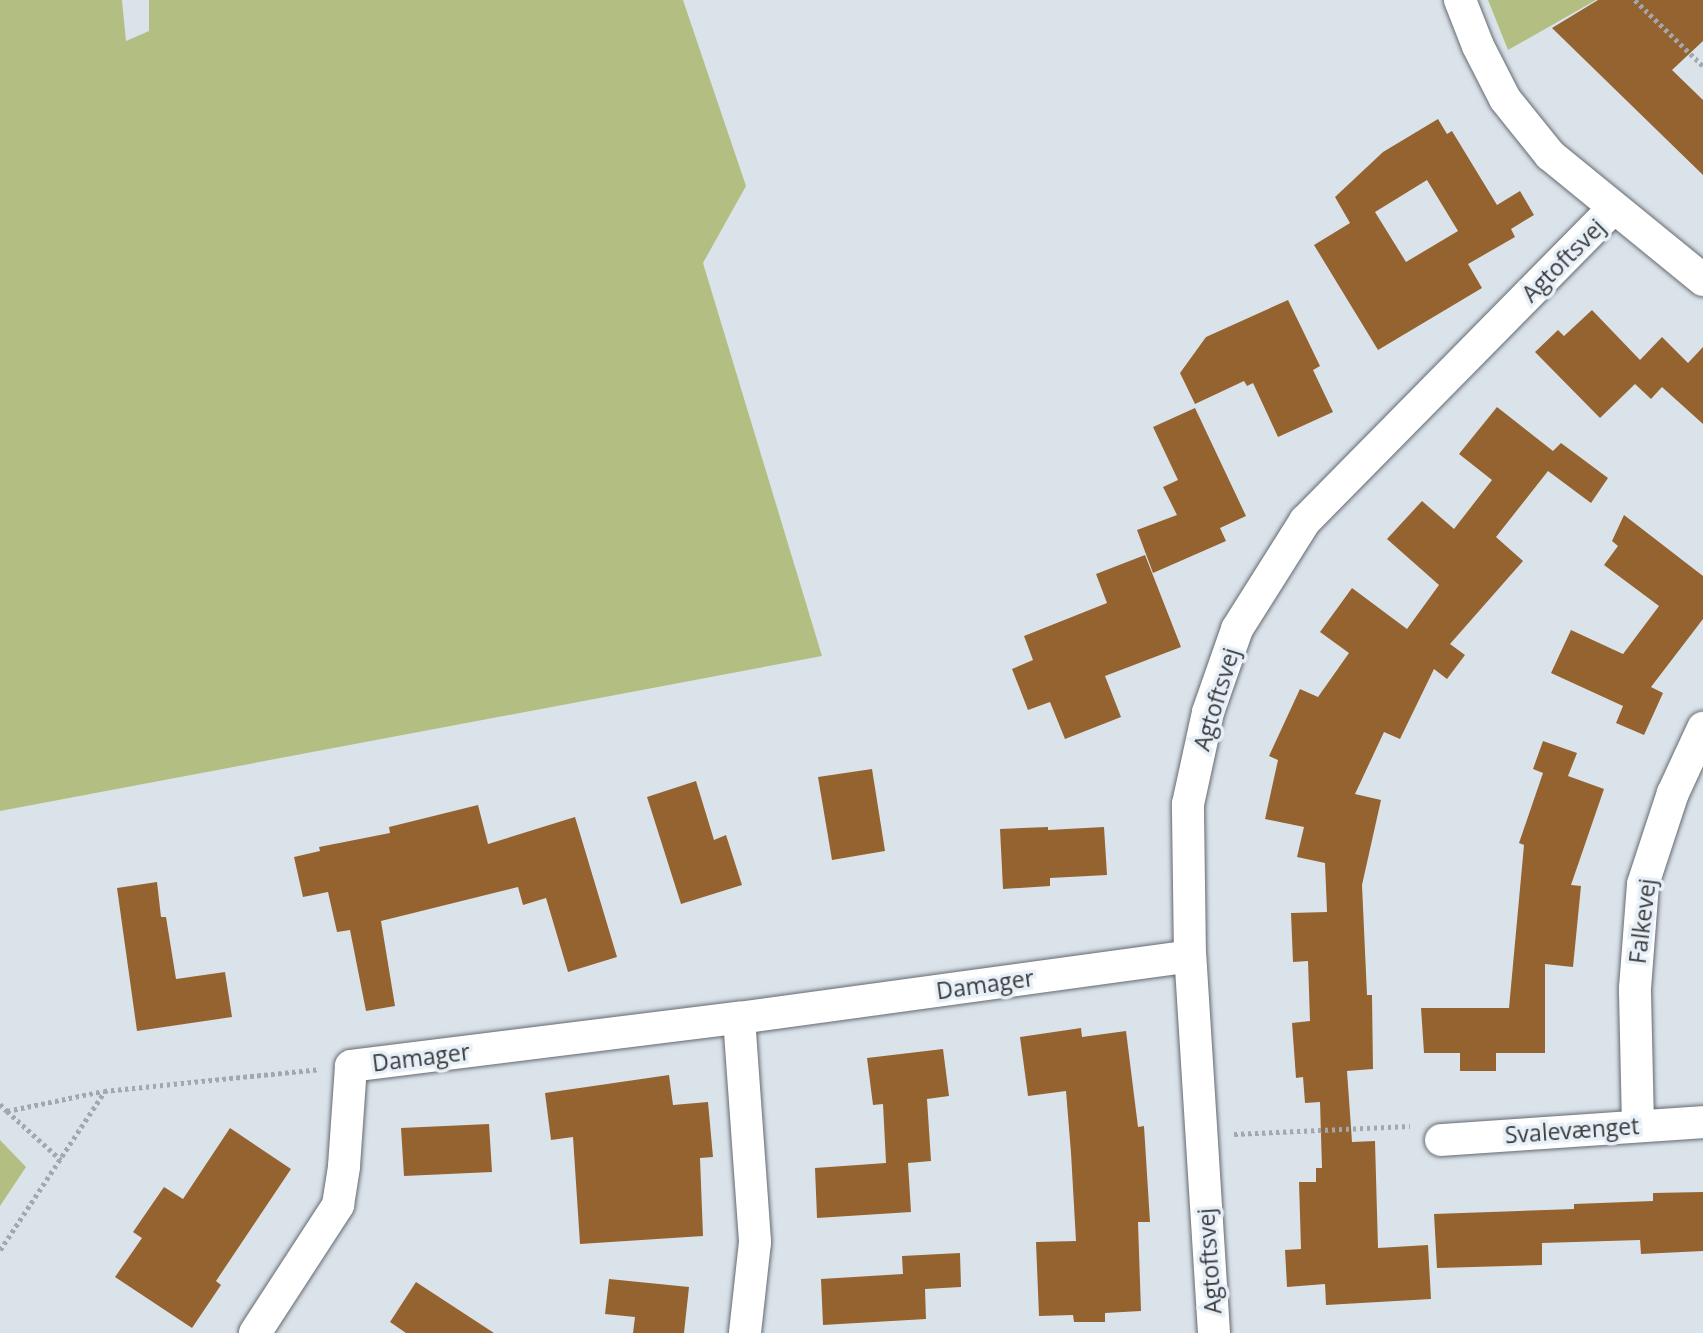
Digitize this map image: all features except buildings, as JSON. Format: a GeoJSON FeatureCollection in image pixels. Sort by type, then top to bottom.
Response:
{"type":"FeatureCollection","features":[{"type":"Feature","properties":{"kind":"street"},"geometry":{"type":"LineString","coordinates":[[1460,0],[1478,46],[1505,99],[1550,155],[1703,280]]}},
{"type":"Feature","properties":{"kind":"street","name":"Agtoftsvej"},"geometry":{"type":"LineString","coordinates":[[1214,1333],[1190,956],[1188,804],[1208,712],[1237,629],[1305,521],[1613,209]]}},
{"type":"Feature","properties":{"kind":"street","name":"Falkevej"},"geometry":{"type":"LineString","coordinates":[[1638,1125],[1635,988],[1643,884],[1673,793],[1703,728]]}},
{"type":"Feature","properties":{"kind":"street","name":"Damager"},"geometry":{"type":"LineString","coordinates":[[255,1333],[338,1205],[344,1166],[351,1066],[739,1018],[1190,956]]}},
{"type":"Feature","properties":{"kind":"street"},"geometry":{"type":"LineString","coordinates":[[739,1018],[755,1242],[745,1333]]}},
{"type":"Feature","properties":{"kind":"street","name":"Svalevænget"},"geometry":{"type":"LineString","coordinates":[[1441,1140],[1703,1122]]}},
{"type":"Feature","properties":{"kind":"path"},"geometry":{"type":"LineString","coordinates":[[1634,0],[1703,66]]}},
{"type":"Feature","properties":{"kind":"path"},"geometry":{"type":"LineString","coordinates":[[7,1111],[104,1091],[351,1066]]}},
{"type":"Feature","properties":{"kind":"path"},"geometry":{"type":"LineString","coordinates":[[0,1250],[104,1091]]}},
{"type":"Feature","properties":{"kind":"path"},"geometry":{"type":"LineString","coordinates":[[0,1104],[61,1160]]}},
{"type":"Feature","properties":{"kind":"path"},"geometry":{"type":"LineString","coordinates":[[1202,1136],[1422,1125],[1441,1140]]}},
{"type":"Feature","properties":{"kind":"green space"},"geometry":{"type":"Polygon","coordinates":[[[0,0],[122,0],[126,41],[149,31],[149,0],[683,0],[746,186],[703,263],[822,656],[0,811],[0,0]]]}},
{"type":"Feature","properties":{"kind":"green space"},"geometry":{"type":"Polygon","coordinates":[[[1488,0],[1596,0],[1508,50],[1488,0]]]}},
{"type":"Feature","properties":{"kind":"green space"},"geometry":{"type":"Polygon","coordinates":[[[0,1140],[26,1167],[0,1206],[0,1140]]]}}]}
